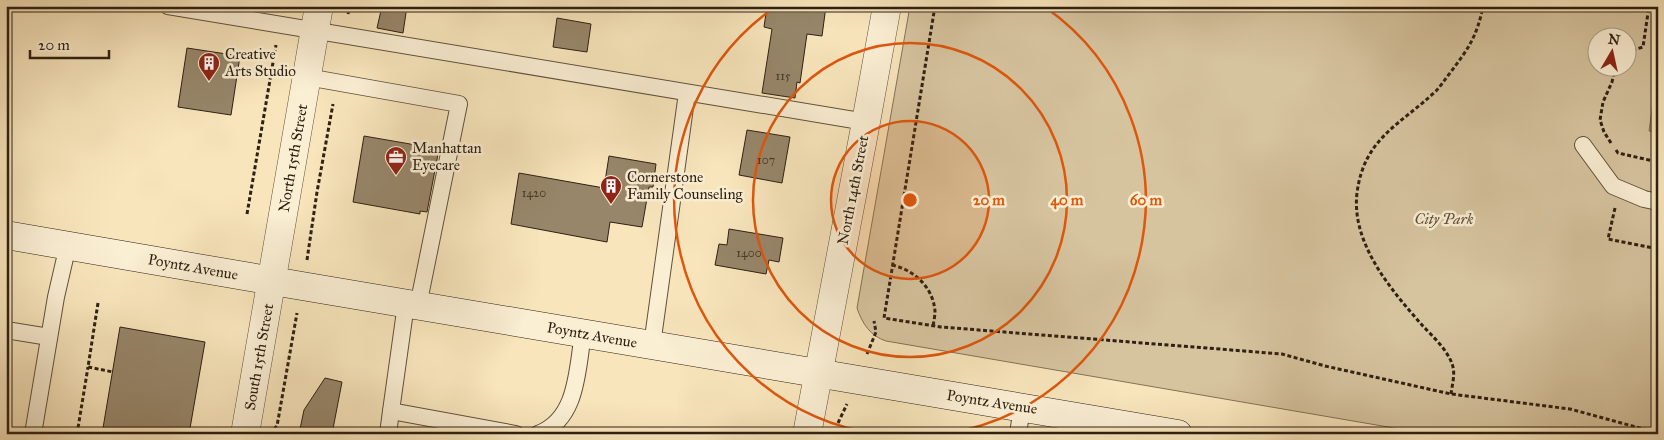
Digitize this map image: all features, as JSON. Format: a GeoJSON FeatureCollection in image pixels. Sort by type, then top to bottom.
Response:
{"type":"FeatureCollection","features":[{"type":"Feature","properties":{"kind":"street","name":"North 14th Street"},"geometry":{"type":"LineString","coordinates":[[807,434],[887,6]]}},
{"type":"Feature","properties":{"kind":"street","name":"North 15th Street"},"geometry":{"type":"LineString","coordinates":[[272,281],[317,19]]}},
{"type":"Feature","properties":{"kind":"street","name":"Poyntz Avenue"},"geometry":{"type":"LineString","coordinates":[[6,235],[818,373],[1020,421],[1178,434]]}},
{"type":"Feature","properties":{"kind":"street","name":"South 15th Street"},"geometry":{"type":"LineString","coordinates":[[245,434],[272,281]]}},
{"type":"Feature","properties":{"kind":"lane"},"geometry":{"type":"LineString","coordinates":[[168,6],[280,26],[317,19],[344,36],[866,122]]}},
{"type":"Feature","properties":{"kind":"lane"},"geometry":{"type":"LineString","coordinates":[[307,77],[459,104],[412,305],[388,434]]}},
{"type":"Feature","properties":{"kind":"lane"},"geometry":{"type":"LineString","coordinates":[[652,345],[687,93]]}},
{"type":"Feature","properties":{"kind":"lane"},"geometry":{"type":"LineString","coordinates":[[1583,145],[1613,186],[1644,199],[1658,202]]}},
{"type":"Feature","properties":{"kind":"lane"},"geometry":{"type":"LineString","coordinates":[[33,434],[49,337],[68,245]]}},
{"type":"Feature","properties":{"kind":"lane"},"geometry":{"type":"LineString","coordinates":[[6,330],[49,337]]}},
{"type":"Feature","properties":{"kind":"lane"},"geometry":{"type":"LineString","coordinates":[[538,434],[551,428],[570,402],[583,334]]}},
{"type":"Feature","properties":{"kind":"lane"},"geometry":{"type":"LineString","coordinates":[[391,411],[516,434]]}},
{"type":"Feature","properties":{"kind":"path"},"geometry":{"type":"LineString","coordinates":[[344,36],[350,6]]}},
{"type":"Feature","properties":{"kind":"path"},"geometry":{"type":"LineString","coordinates":[[935,6],[884,318],[933,326],[1282,354],[1325,366],[1451,394],[1570,409],[1658,433]]}},
{"type":"Feature","properties":{"kind":"path"},"geometry":{"type":"LineString","coordinates":[[1451,394],[1454,369],[1447,354],[1387,283],[1369,254],[1358,220],[1357,194],[1364,163],[1378,141],[1436,90],[1471,44],[1483,6]]}},
{"type":"Feature","properties":{"kind":"path"},"geometry":{"type":"LineString","coordinates":[[1636,49],[1643,47],[1649,6]]}},
{"type":"Feature","properties":{"kind":"path"},"geometry":{"type":"LineString","coordinates":[[246,214],[280,26]]}},
{"type":"Feature","properties":{"kind":"path"},"geometry":{"type":"LineString","coordinates":[[1613,78],[1601,111],[1600,120],[1604,132],[1618,153],[1658,162]]}},
{"type":"Feature","properties":{"kind":"path"},"geometry":{"type":"LineString","coordinates":[[271,434],[277,426],[336,83]]}},
{"type":"Feature","properties":{"kind":"path"},"geometry":{"type":"LineString","coordinates":[[1619,188],[1608,239],[1658,249]]}},
{"type":"Feature","properties":{"kind":"path"},"geometry":{"type":"LineString","coordinates":[[892,265],[905,268],[920,278],[930,293],[935,311],[933,326]]}},
{"type":"Feature","properties":{"kind":"path"},"geometry":{"type":"LineString","coordinates":[[77,434],[98,304]]}},
{"type":"Feature","properties":{"kind":"path"},"geometry":{"type":"LineString","coordinates":[[88,367],[113,372]]}},
{"type":"Feature","properties":{"kind":"green space","name":"City Park"},"geometry":{"type":"Polygon","coordinates":[[[910,6],[1658,6],[1658,434],[1429,434],[886,341],[875,336],[861,319],[857,308],[910,6]]]}},
{"type":"Feature","properties":{"kind":"shaded area"},"geometry":{"type":"Polygon","coordinates":[[[1658,68],[1658,132],[1649,131],[1658,68]]]}},
{"type":"Feature","properties":{"kind":"building"},"geometry":{"type":"Polygon","coordinates":[[[382,6],[407,6],[403,33],[377,28],[382,6]]]}},
{"type":"Feature","properties":{"kind":"building"},"geometry":{"type":"Polygon","coordinates":[[[767,6],[826,6],[822,36],[807,34],[800,83],[797,82],[795,98],[762,93],[772,29],[764,27],[767,6]]]}},
{"type":"Feature","properties":{"kind":"building"},"geometry":{"type":"Polygon","coordinates":[[[557,18],[591,24],[587,52],[553,47],[557,18]]]}},
{"type":"Feature","properties":{"kind":"building","name":"Creative Arts Studio"},"geometry":{"type":"Polygon","coordinates":[[[187,48],[240,56],[231,115],[178,107],[187,48]]]}},
{"type":"Feature","properties":{"kind":"building"},"geometry":{"type":"Polygon","coordinates":[[[747,130],[790,137],[782,183],[739,175],[747,130]]]}},
{"type":"Feature","properties":{"kind":"building","name":"Manhattan Eyecare"},"geometry":{"type":"Polygon","coordinates":[[[364,136],[439,149],[427,212],[420,211],[420,214],[353,202],[364,136]]]}},
{"type":"Feature","properties":{"kind":"building"},"geometry":{"type":"Polygon","coordinates":[[[609,156],[656,164],[653,187],[649,187],[642,227],[610,222],[607,242],[511,224],[519,173],[604,188],[609,156]]]}},
{"type":"Feature","properties":{"kind":"building"},"geometry":{"type":"Polygon","coordinates":[[[729,229],[783,238],[779,262],[769,260],[766,274],[715,265],[719,244],[727,245],[729,229]]]}},
{"type":"Feature","properties":{"kind":"building"},"geometry":{"type":"Polygon","coordinates":[[[120,327],[205,342],[189,434],[102,434],[120,327]]]}},
{"type":"Feature","properties":{"kind":"building"},"geometry":{"type":"Polygon","coordinates":[[[325,378],[342,382],[332,434],[299,434],[304,410],[325,378]]]}},
{"type":"Feature","properties":{"kind":"place","name":"Creative Arts Studio"},"geometry":{"type":"Point","coordinates":[209,82]}},
{"type":"Feature","properties":{"kind":"place","name":"Manhattan Eyecare"},"geometry":{"type":"Point","coordinates":[396,176]}},
{"type":"Feature","properties":{"kind":"place","name":"Cornerstone Family Counseling"},"geometry":{"type":"Point","coordinates":[611,205]}}]}
